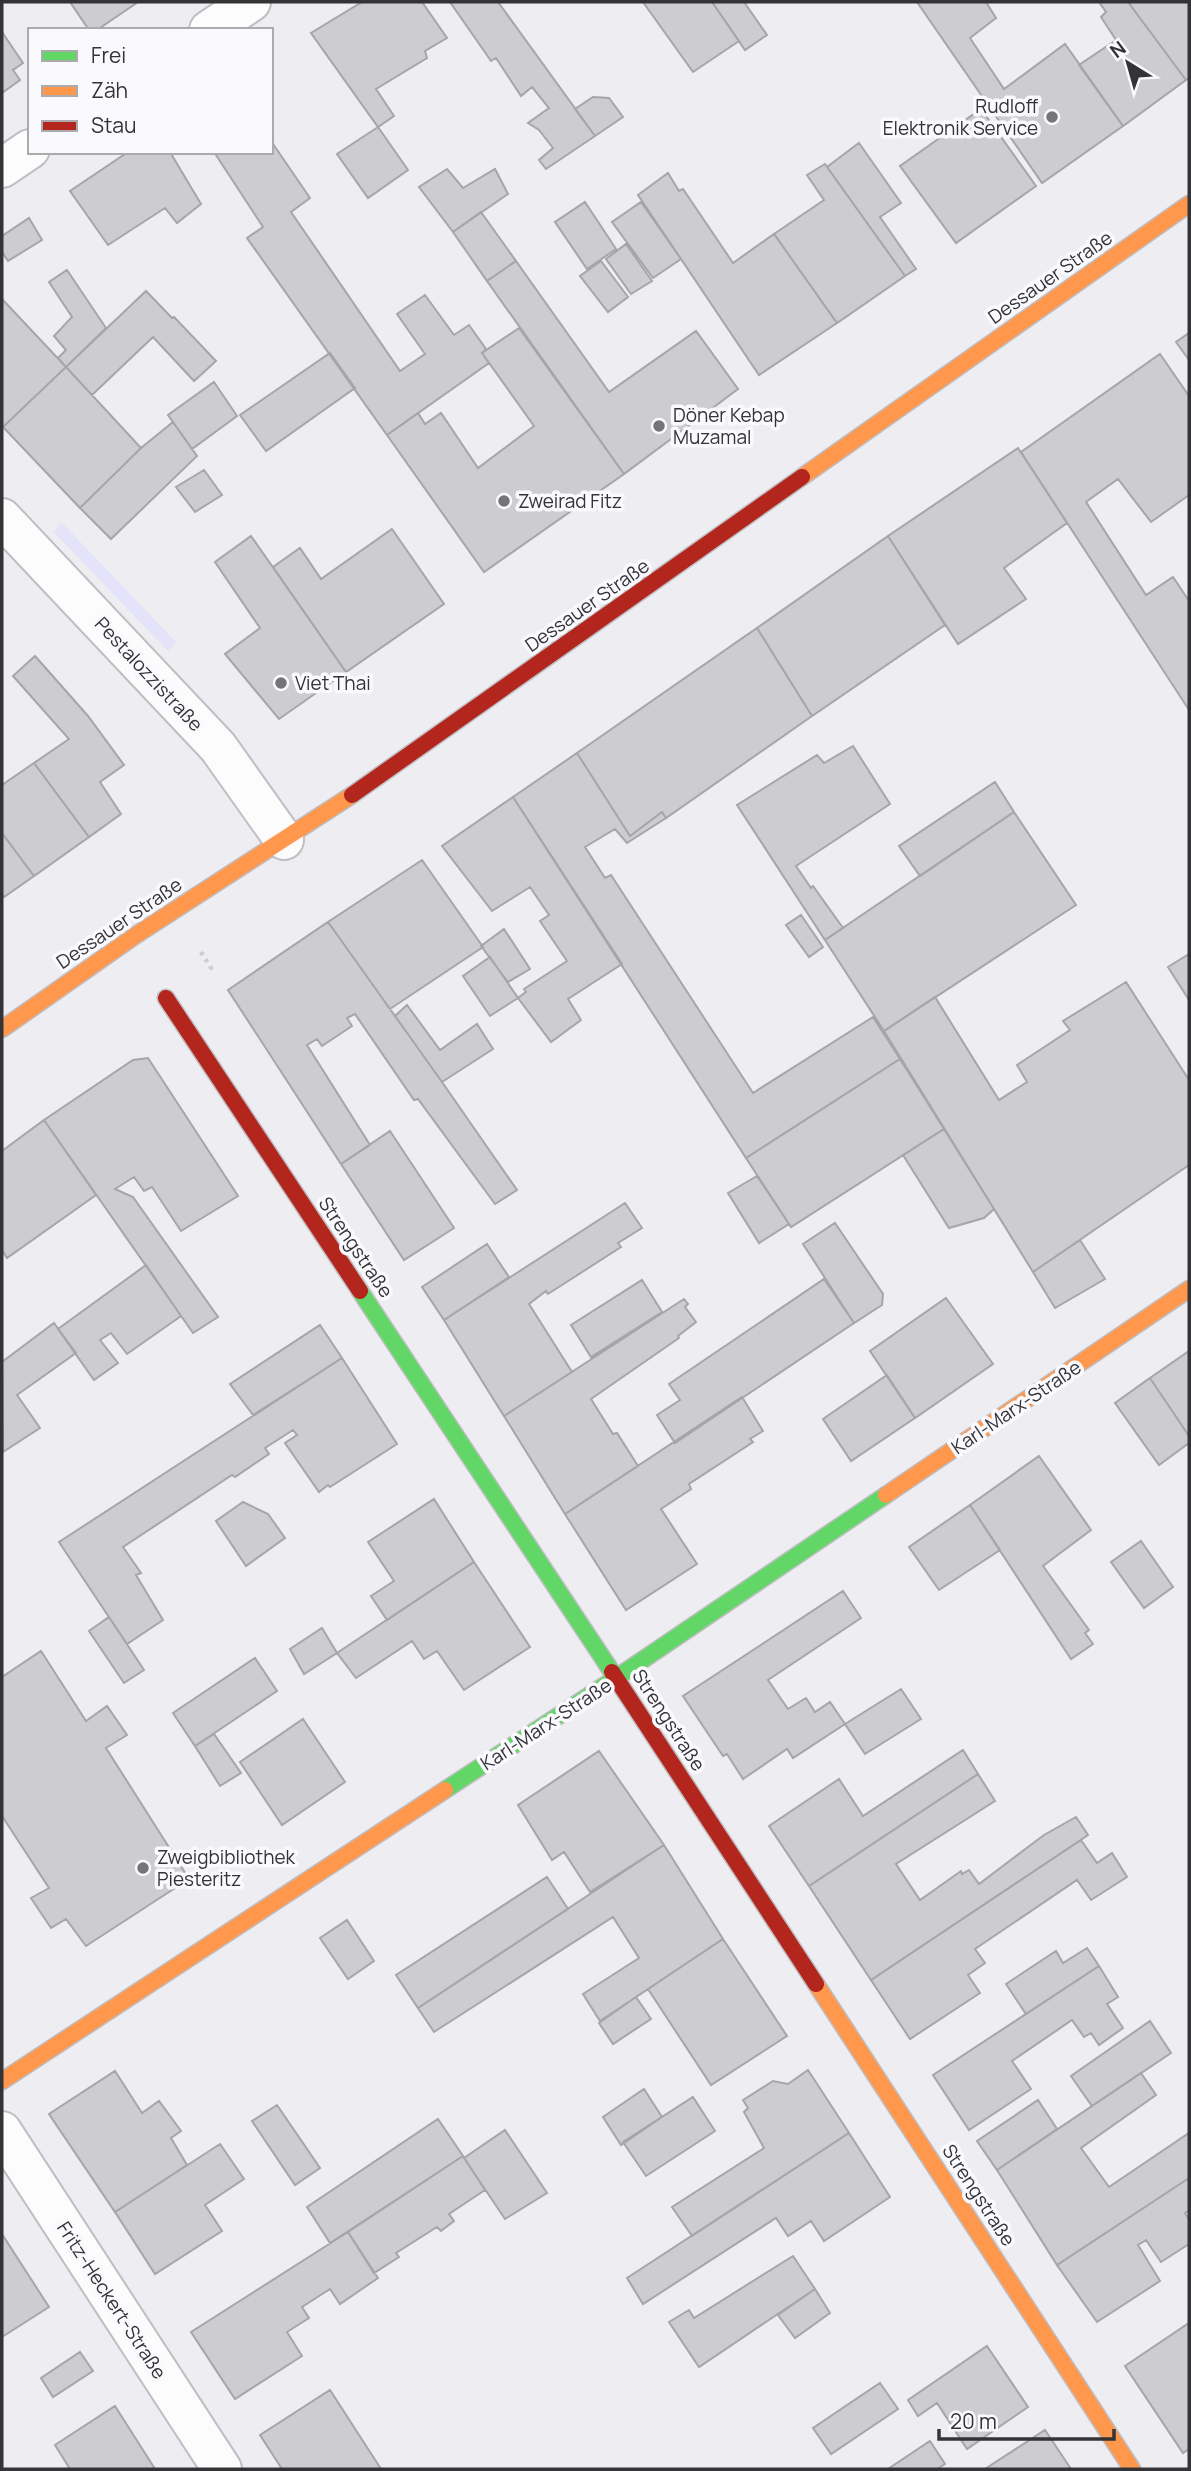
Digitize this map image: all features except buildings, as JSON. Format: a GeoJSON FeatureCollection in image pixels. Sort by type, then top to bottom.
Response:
{"type":"FeatureCollection","features":[{"type":"Feature","properties":{"kind":"street"},"geometry":{"type":"LineString","coordinates":[[212,28],[251,2]]}},
{"type":"Feature","properties":{"kind":"street"},"geometry":{"type":"LineString","coordinates":[[2,168],[28,150]]}},
{"type":"Feature","properties":{"kind":"street","name":"Dessauer Straße"},"geometry":{"type":"LineString","coordinates":[[2,1029],[136,935],[422,747],[1189,204]]}},
{"type":"Feature","properties":{"kind":"street","name":"Pestalozzistraße"},"geometry":{"type":"LineString","coordinates":[[2,518],[218,747],[284,840]]}},
{"type":"Feature","properties":{"kind":"street","name":"Strengstraße"},"geometry":{"type":"LineString","coordinates":[[166,998],[616,1678],[1132,2469]]}},
{"type":"Feature","properties":{"kind":"street","name":"Karl-Marx-Straße"},"geometry":{"type":"LineString","coordinates":[[2,2081],[616,1678],[1189,1289]]}},
{"type":"Feature","properties":{"kind":"street","name":"Fritz-Heckert-Straße"},"geometry":{"type":"LineString","coordinates":[[3,2136],[222,2469]]}},
{"type":"Feature","properties":{"kind":"shaded area"},"geometry":{"type":"Polygon","coordinates":[[[62,523],[176,642],[168,651],[53,531],[62,523]]]}},
{"type":"Feature","properties":{"kind":"traffic: fast"},"geometry":{"type":"LineString","coordinates":[[360,1291],[612,1672]]}},
{"type":"Feature","properties":{"kind":"traffic: fast"},"geometry":{"type":"LineString","coordinates":[[445,1790],[886,1495]]}},
{"type":"Feature","properties":{"kind":"traffic: slow"},"geometry":{"type":"LineString","coordinates":[[802,477],[1189,204]]}},
{"type":"Feature","properties":{"kind":"traffic: slow"},"geometry":{"type":"LineString","coordinates":[[2,1029],[136,935],[352,795]]}},
{"type":"Feature","properties":{"kind":"traffic: slow"},"geometry":{"type":"LineString","coordinates":[[886,1495],[1189,1289]]}},
{"type":"Feature","properties":{"kind":"traffic: slow"},"geometry":{"type":"LineString","coordinates":[[2,2081],[445,1790]]}},
{"type":"Feature","properties":{"kind":"traffic: slow"},"geometry":{"type":"LineString","coordinates":[[816,1984],[1132,2469]]}},
{"type":"Feature","properties":{"kind":"traffic: jam"},"geometry":{"type":"LineString","coordinates":[[352,795],[802,477]]}},
{"type":"Feature","properties":{"kind":"traffic: jam"},"geometry":{"type":"LineString","coordinates":[[166,998],[360,1291]]}},
{"type":"Feature","properties":{"kind":"traffic: jam"},"geometry":{"type":"LineString","coordinates":[[612,1672],[816,1984]]}},
{"type":"Feature","properties":{"kind":"place","name":"Rudloff Elektronik Service"},"geometry":{"type":"Point","coordinates":[1052,117]}},
{"type":"Feature","properties":{"kind":"place","name":"Döner Kebap Muzamal"},"geometry":{"type":"Point","coordinates":[659,426]}},
{"type":"Feature","properties":{"kind":"place","name":"Zweirad Fitz"},"geometry":{"type":"Point","coordinates":[504,501]}},
{"type":"Feature","properties":{"kind":"place","name":"Viet Thai"},"geometry":{"type":"Point","coordinates":[281,683]}},
{"type":"Feature","properties":{"kind":"place","name":"Zweigbibliothek Piesteritz"},"geometry":{"type":"Point","coordinates":[143,1868]}}]}
